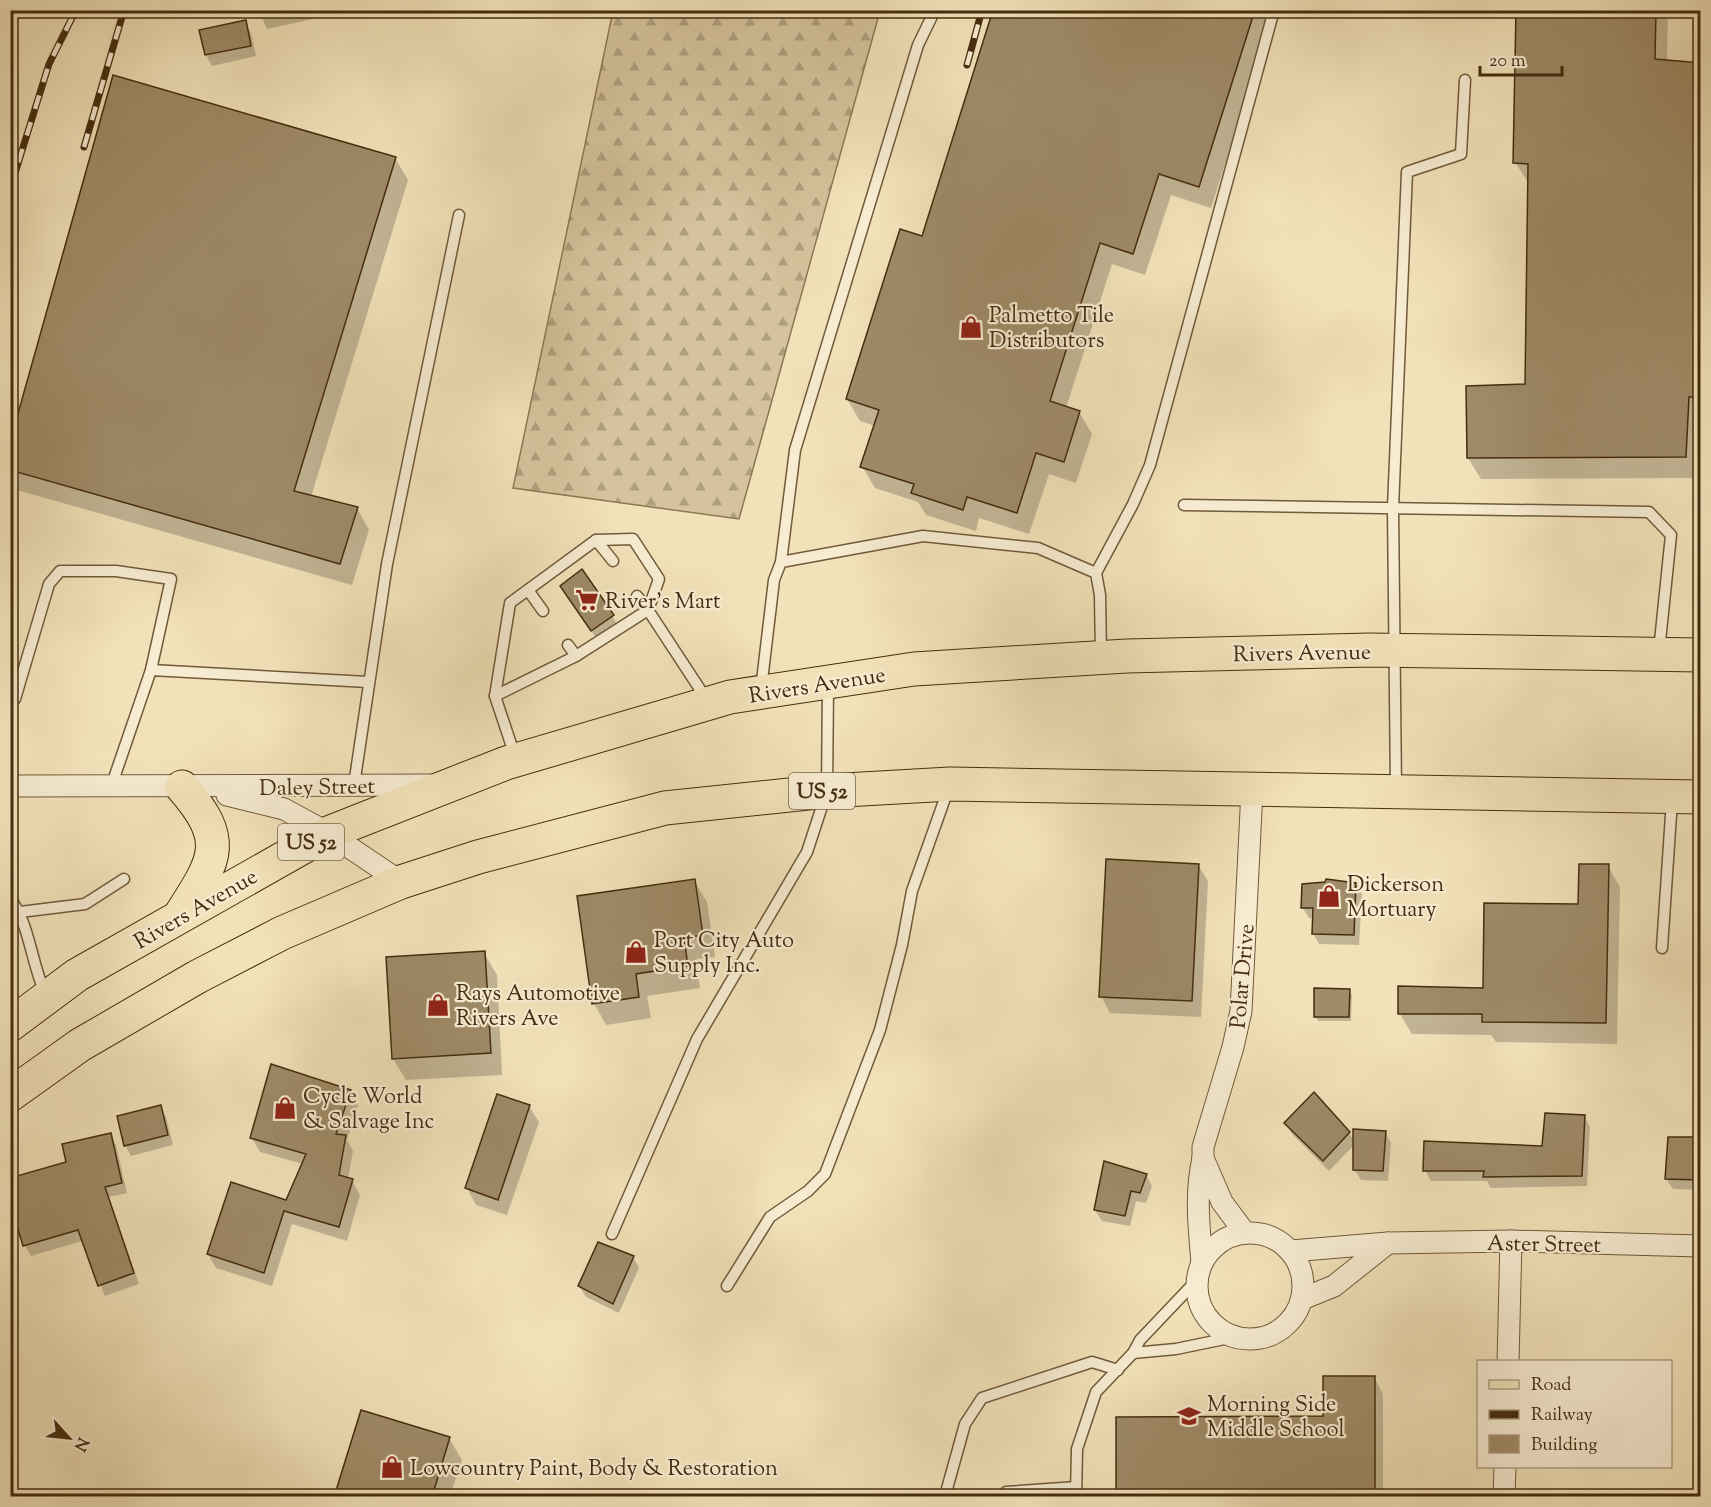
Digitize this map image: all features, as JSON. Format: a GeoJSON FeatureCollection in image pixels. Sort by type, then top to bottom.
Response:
{"type":"FeatureCollection","features":[{"type":"Feature","properties":{"kind":"main road","name":"Rivers Avenue"},"geometry":{"type":"LineString","coordinates":[[10,1025],[76,975],[328,833],[516,760],[710,705],[730,697],[914,669],[1101,657],[1396,650],[1701,656]]}},
{"type":"Feature","properties":{"kind":"main road","name":"US 52"},"geometry":{"type":"LineString","coordinates":[[10,1095],[80,1045],[197,976],[282,933],[401,882],[478,857],[665,808],[827,791],[950,784],[1686,797]]}},
{"type":"Feature","properties":{"kind":"main road"},"geometry":{"type":"LineString","coordinates":[[180,916],[204,878],[213,855],[212,830],[200,808],[182,787]]}},
{"type":"Feature","properties":{"kind":"street","name":"Daley Street"},"geometry":{"type":"LineString","coordinates":[[10,786],[452,784]]}},
{"type":"Feature","properties":{"kind":"street","name":"Daley Street"},"geometry":{"type":"LineString","coordinates":[[182,787],[284,808],[328,833],[401,882]]}},
{"type":"Feature","properties":{"kind":"street","name":"Polar Drive"},"geometry":{"type":"LineString","coordinates":[[1200,1272],[1197,1182],[1203,1158],[1203,1147],[1241,1011],[1252,790]]}},
{"type":"Feature","properties":{"kind":"street"},"geometry":{"type":"LineString","coordinates":[[1203,1158],[1222,1202],[1245,1233]]}},
{"type":"Feature","properties":{"kind":"street"},"geometry":{"type":"LineString","coordinates":[[1245,1233],[1270,1237],[1291,1251],[1301,1274],[1302,1299],[1295,1315],[1284,1328],[1269,1336],[1252,1340],[1234,1337],[1218,1329],[1205,1316],[1198,1298],[1200,1272],[1213,1248],[1228,1238],[1245,1233]]}},
{"type":"Feature","properties":{"kind":"street"},"geometry":{"type":"LineString","coordinates":[[1508,1360],[1511,1241]]}},
{"type":"Feature","properties":{"kind":"street","name":"Aster Street"},"geometry":{"type":"LineString","coordinates":[[1291,1251],[1388,1243],[1511,1241],[1701,1246]]}},
{"type":"Feature","properties":{"kind":"street"},"geometry":{"type":"LineString","coordinates":[[1302,1299],[1334,1286],[1388,1243]]}},
{"type":"Feature","properties":{"kind":"street"},"geometry":{"type":"LineString","coordinates":[[1504,1497],[1505,1468]]}},
{"type":"Feature","properties":{"kind":"lane"},"geometry":{"type":"LineString","coordinates":[[761,693],[774,580],[781,562],[795,450],[918,45],[935,10]]}},
{"type":"Feature","properties":{"kind":"lane"},"geometry":{"type":"LineString","coordinates":[[1101,657],[1100,595],[1096,573],[1133,504],[1150,465],[1274,10]]}},
{"type":"Feature","properties":{"kind":"lane"},"geometry":{"type":"LineString","coordinates":[[1396,793],[1393,508],[1407,172],[1461,154],[1465,80]]}},
{"type":"Feature","properties":{"kind":"lane"},"geometry":{"type":"LineString","coordinates":[[354,785],[387,564],[459,215]]}},
{"type":"Feature","properties":{"kind":"lane"},"geometry":{"type":"LineString","coordinates":[[1184,505],[1649,512],[1671,535],[1659,655]]}},
{"type":"Feature","properties":{"kind":"lane"},"geometry":{"type":"LineString","coordinates":[[781,562],[923,536],[1038,548],[1096,573]]}},
{"type":"Feature","properties":{"kind":"lane"},"geometry":{"type":"LineString","coordinates":[[495,696],[576,656],[648,610],[659,579],[633,539],[596,540],[510,603],[495,696],[516,760]]}},
{"type":"Feature","properties":{"kind":"lane"},"geometry":{"type":"LineString","coordinates":[[596,540],[613,561]]}},
{"type":"Feature","properties":{"kind":"lane"},"geometry":{"type":"LineString","coordinates":[[15,699],[49,584],[60,571],[117,571],[171,579],[151,670],[111,787]]}},
{"type":"Feature","properties":{"kind":"lane"},"geometry":{"type":"LineString","coordinates":[[528,590],[543,611]]}},
{"type":"Feature","properties":{"kind":"lane"},"geometry":{"type":"LineString","coordinates":[[637,596],[710,705]]}},
{"type":"Feature","properties":{"kind":"lane"},"geometry":{"type":"LineString","coordinates":[[568,645],[576,656]]}},
{"type":"Feature","properties":{"kind":"lane"},"geometry":{"type":"LineString","coordinates":[[151,670],[368,682]]}},
{"type":"Feature","properties":{"kind":"lane"},"geometry":{"type":"LineString","coordinates":[[612,1234],[697,1039],[807,852],[827,791],[828,682]]}},
{"type":"Feature","properties":{"kind":"lane"},"geometry":{"type":"LineString","coordinates":[[727,1286],[770,1217],[808,1191],[825,1174],[880,1030],[902,945],[912,891],[950,784]]}},
{"type":"Feature","properties":{"kind":"lane"},"geometry":{"type":"LineString","coordinates":[[1662,948],[1686,797]]}},
{"type":"Feature","properties":{"kind":"lane"},"geometry":{"type":"LineString","coordinates":[[20,912],[86,904],[124,879]]}},
{"type":"Feature","properties":{"kind":"lane"},"geometry":{"type":"LineString","coordinates":[[10,898],[20,912],[34,965],[47,997]]}},
{"type":"Feature","properties":{"kind":"lane"},"geometry":{"type":"LineString","coordinates":[[1006,1497],[1006,1492],[1076,1492],[1077,1449],[1095,1392],[1133,1353],[1140,1340],[1200,1272]]}},
{"type":"Feature","properties":{"kind":"lane"},"geometry":{"type":"LineString","coordinates":[[1133,1353],[1176,1349],[1234,1337]]}},
{"type":"Feature","properties":{"kind":"lane"},"geometry":{"type":"LineString","coordinates":[[945,1497],[965,1424],[982,1398],[1092,1362],[1118,1370]]}},
{"type":"Feature","properties":{"kind":"green space"},"geometry":{"type":"Polygon","coordinates":[[[613,11],[880,11],[739,519],[513,488],[613,11]]]}},
{"type":"Feature","properties":{"kind":"building","name":"Palmetto Tile Distributors"},"geometry":{"type":"Polygon","coordinates":[[[993,10],[1255,10],[1199,187],[1159,174],[1133,254],[1100,243],[1050,401],[1080,411],[1064,462],[1036,453],[1017,513],[967,497],[963,510],[911,493],[914,484],[860,467],[879,410],[846,399],[900,229],[922,236],[993,10]]]}},
{"type":"Feature","properties":{"kind":"building"},"geometry":{"type":"Polygon","coordinates":[[[1516,10],[1656,10],[1655,59],[1701,63],[1701,397],[1689,397],[1686,457],[1467,458],[1466,386],[1525,384],[1528,164],[1513,163],[1516,10]]]}},
{"type":"Feature","properties":{"kind":"building"},"geometry":{"type":"Polygon","coordinates":[[[246,20],[251,46],[205,55],[199,30],[246,20]]]}},
{"type":"Feature","properties":{"kind":"building"},"geometry":{"type":"Polygon","coordinates":[[[113,75],[396,157],[294,491],[358,507],[340,564],[10,470],[10,442],[113,75]]]}},
{"type":"Feature","properties":{"kind":"building","name":"River's Mart"},"geometry":{"type":"Polygon","coordinates":[[[582,569],[614,615],[591,631],[560,586],[582,569]]]}},
{"type":"Feature","properties":{"kind":"building"},"geometry":{"type":"Polygon","coordinates":[[[1106,859],[1199,864],[1192,1001],[1099,997],[1106,859]]]}},
{"type":"Feature","properties":{"kind":"building"},"geometry":{"type":"Polygon","coordinates":[[[1579,864],[1609,864],[1606,1023],[1482,1022],[1482,1014],[1398,1014],[1398,986],[1483,988],[1484,903],[1578,904],[1579,864]]]}},
{"type":"Feature","properties":{"kind":"building","name":"Port City Auto Supply Inc."},"geometry":{"type":"Polygon","coordinates":[[[695,879],[703,935],[684,938],[688,966],[636,974],[639,997],[592,1004],[577,896],[695,879]]]}},
{"type":"Feature","properties":{"kind":"building","name":"Dickerson Mortuary"},"geometry":{"type":"Polygon","coordinates":[[[1326,879],[1356,883],[1354,935],[1312,934],[1313,908],[1301,908],[1302,884],[1325,882],[1326,879]]]}},
{"type":"Feature","properties":{"kind":"building","name":"Rays Automotive Rivers Ave"},"geometry":{"type":"Polygon","coordinates":[[[485,951],[491,1053],[392,1059],[386,957],[485,951]]]}},
{"type":"Feature","properties":{"kind":"building"},"geometry":{"type":"Polygon","coordinates":[[[1314,988],[1350,989],[1349,1017],[1314,1017],[1314,988]]]}},
{"type":"Feature","properties":{"kind":"building"},"geometry":{"type":"Polygon","coordinates":[[[271,1064],[351,1090],[336,1134],[346,1135],[339,1175],[353,1179],[339,1227],[284,1211],[264,1273],[207,1254],[231,1182],[286,1200],[306,1154],[250,1138],[271,1064]]]}},
{"type":"Feature","properties":{"kind":"building"},"geometry":{"type":"Polygon","coordinates":[[[1314,1092],[1350,1132],[1323,1161],[1284,1123],[1314,1092]]]}},
{"type":"Feature","properties":{"kind":"building"},"geometry":{"type":"Polygon","coordinates":[[[497,1094],[530,1105],[498,1200],[465,1188],[497,1094]]]}},
{"type":"Feature","properties":{"kind":"building"},"geometry":{"type":"Polygon","coordinates":[[[161,1105],[168,1135],[124,1146],[117,1116],[161,1105]]]}},
{"type":"Feature","properties":{"kind":"building"},"geometry":{"type":"Polygon","coordinates":[[[1545,1113],[1585,1115],[1582,1176],[1483,1177],[1484,1171],[1423,1171],[1424,1141],[1542,1146],[1545,1113]]]}},
{"type":"Feature","properties":{"kind":"building"},"geometry":{"type":"Polygon","coordinates":[[[1353,1129],[1386,1131],[1383,1171],[1353,1170],[1353,1129]]]}},
{"type":"Feature","properties":{"kind":"building"},"geometry":{"type":"Polygon","coordinates":[[[111,1133],[122,1183],[105,1187],[134,1273],[98,1286],[78,1230],[23,1246],[10,1202],[10,1178],[66,1162],[62,1144],[111,1133]]]}},
{"type":"Feature","properties":{"kind":"building"},"geometry":{"type":"Polygon","coordinates":[[[1668,1137],[1701,1137],[1701,1180],[1665,1179],[1668,1137]]]}},
{"type":"Feature","properties":{"kind":"building"},"geometry":{"type":"Polygon","coordinates":[[[1104,1161],[1147,1174],[1140,1193],[1131,1191],[1125,1216],[1094,1210],[1104,1161]]]}},
{"type":"Feature","properties":{"kind":"building"},"geometry":{"type":"Polygon","coordinates":[[[598,1242],[634,1256],[613,1304],[578,1286],[598,1242]]]}},
{"type":"Feature","properties":{"kind":"building"},"geometry":{"type":"Polygon","coordinates":[[[1323,1376],[1375,1376],[1375,1497],[1116,1497],[1116,1417],[1323,1416],[1323,1376]]]}},
{"type":"Feature","properties":{"kind":"building","name":"Lowcountry Paint, Body & Restoration"},"geometry":{"type":"Polygon","coordinates":[[[361,1410],[450,1437],[432,1497],[334,1497],[361,1410]]]}},
{"type":"Feature","properties":{"kind":"railway"},"geometry":{"type":"LineString","coordinates":[[10,189],[49,64],[76,10]]}},
{"type":"Feature","properties":{"kind":"railway"},"geometry":{"type":"LineString","coordinates":[[84,147],[124,10]]}},
{"type":"Feature","properties":{"kind":"railway"},"geometry":{"type":"LineString","coordinates":[[967,65],[982,10]]}},
{"type":"Feature","properties":{"kind":"place","name":"Palmetto Tile Distributors"},"geometry":{"type":"Point","coordinates":[971,327]}},
{"type":"Feature","properties":{"kind":"place","name":"River's Mart"},"geometry":{"type":"Point","coordinates":[587,600]}},
{"type":"Feature","properties":{"kind":"place","name":"Dickerson Mortuary"},"geometry":{"type":"Point","coordinates":[1329,896]}},
{"type":"Feature","properties":{"kind":"place","name":"Port City Auto Supply Inc."},"geometry":{"type":"Point","coordinates":[636,952]}},
{"type":"Feature","properties":{"kind":"place","name":"Rays Automotive Rivers Ave"},"geometry":{"type":"Point","coordinates":[438,1005]}},
{"type":"Feature","properties":{"kind":"place","name":"Cycle World & Salvage Inc"},"geometry":{"type":"Point","coordinates":[285,1108]}},
{"type":"Feature","properties":{"kind":"place","name":"Morning Side Middle School"},"geometry":{"type":"Point","coordinates":[1189,1416]}},
{"type":"Feature","properties":{"kind":"place","name":"Lowcountry Paint, Body & Restoration"},"geometry":{"type":"Point","coordinates":[392,1467]}}]}
